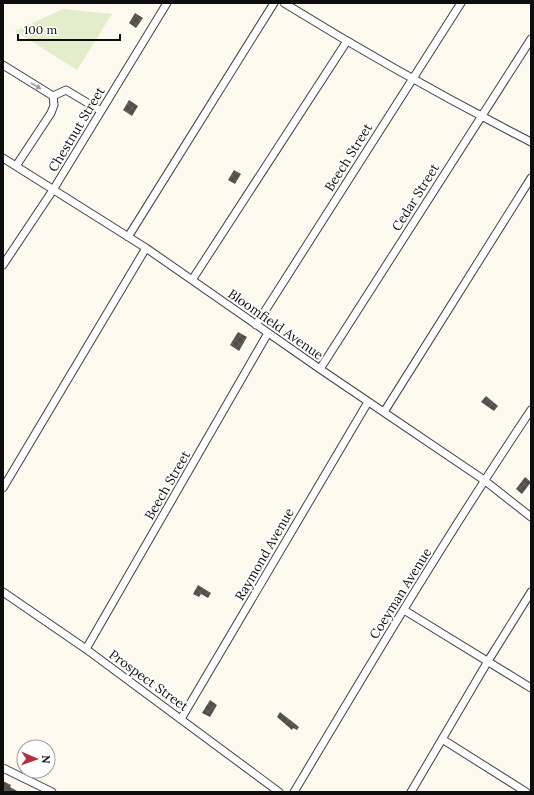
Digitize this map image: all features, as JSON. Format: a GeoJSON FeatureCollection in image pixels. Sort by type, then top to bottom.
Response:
{"type":"FeatureCollection","features":[{"type":"Feature","properties":{"kind":"street","name":"Chestnut Street"},"geometry":{"type":"LineString","coordinates":[[3,265],[53,190],[167,3]]}},
{"type":"Feature","properties":{"kind":"street"},"geometry":{"type":"LineString","coordinates":[[128,237],[274,3]]}},
{"type":"Feature","properties":{"kind":"street"},"geometry":{"type":"LineString","coordinates":[[284,3],[412,78],[480,116],[531,142]]}},
{"type":"Feature","properties":{"kind":"street","name":"Beech Street"},"geometry":{"type":"LineString","coordinates":[[256,324],[461,3]]}},
{"type":"Feature","properties":{"kind":"street","name":"Cedar Street"},"geometry":{"type":"LineString","coordinates":[[320,370],[480,116],[531,39]]}},
{"type":"Feature","properties":{"kind":"street"},"geometry":{"type":"LineString","coordinates":[[192,280],[347,41]]}},
{"type":"Feature","properties":{"kind":"street"},"geometry":{"type":"LineString","coordinates":[[3,65],[53,96]]}},
{"type":"Feature","properties":{"kind":"street"},"geometry":{"type":"LineString","coordinates":[[53,96],[66,90],[101,110]]}},
{"type":"Feature","properties":{"kind":"street"},"geometry":{"type":"LineString","coordinates":[[16,166],[51,113],[54,105],[53,96]]}},
{"type":"Feature","properties":{"kind":"street","name":"Bloomfield Avenue"},"geometry":{"type":"LineString","coordinates":[[4,159],[146,248],[320,370],[484,480],[531,517]]}},
{"type":"Feature","properties":{"kind":"street"},"geometry":{"type":"LineString","coordinates":[[384,412],[531,178]]}},
{"type":"Feature","properties":{"kind":"street"},"geometry":{"type":"LineString","coordinates":[[3,488],[146,248]]}},
{"type":"Feature","properties":{"kind":"street","name":"Beech Street"},"geometry":{"type":"LineString","coordinates":[[86,649],[268,333]]}},
{"type":"Feature","properties":{"kind":"street","name":"Raymond Avenue"},"geometry":{"type":"LineString","coordinates":[[181,719],[368,402]]}},
{"type":"Feature","properties":{"kind":"street","name":"Coeyman Avenue"},"geometry":{"type":"LineString","coordinates":[[294,792],[484,480],[531,410]]}},
{"type":"Feature","properties":{"kind":"street","name":"Prospect Street"},"geometry":{"type":"LineString","coordinates":[[3,592],[86,649],[279,792]]}},
{"type":"Feature","properties":{"kind":"street"},"geometry":{"type":"LineString","coordinates":[[411,792],[488,661],[531,592]]}},
{"type":"Feature","properties":{"kind":"street"},"geometry":{"type":"LineString","coordinates":[[404,610],[531,688]]}},
{"type":"Feature","properties":{"kind":"street"},"geometry":{"type":"LineString","coordinates":[[442,740],[526,792]]}},
{"type":"Feature","properties":{"kind":"street"},"geometry":{"type":"LineString","coordinates":[[3,768],[52,792]]}},
{"type":"Feature","properties":{"kind":"green space"},"geometry":{"type":"Polygon","coordinates":[[[63,9],[112,14],[77,70],[15,31],[63,9]]]}},
{"type":"Feature","properties":{"kind":"building"},"geometry":{"type":"Polygon","coordinates":[[[135,13],[143,18],[136,28],[129,23],[135,13]]]}},
{"type":"Feature","properties":{"kind":"building"},"geometry":{"type":"Polygon","coordinates":[[[129,100],[138,106],[132,116],[123,110],[129,100]]]}},
{"type":"Feature","properties":{"kind":"building"},"geometry":{"type":"Polygon","coordinates":[[[234,170],[241,174],[235,184],[228,180],[234,170]]]}},
{"type":"Feature","properties":{"kind":"building"},"geometry":{"type":"Polygon","coordinates":[[[238,332],[247,337],[239,351],[230,345],[238,332]]]}},
{"type":"Feature","properties":{"kind":"building"},"geometry":{"type":"Polygon","coordinates":[[[486,396],[498,406],[494,411],[481,402],[486,396]]]}},
{"type":"Feature","properties":{"kind":"building"},"geometry":{"type":"Polygon","coordinates":[[[525,477],[531,482],[522,494],[516,489],[525,477]]]}},
{"type":"Feature","properties":{"kind":"building"},"geometry":{"type":"Polygon","coordinates":[[[198,585],[211,593],[208,598],[201,594],[199,597],[193,594],[198,585]]]}},
{"type":"Feature","properties":{"kind":"building"},"geometry":{"type":"Polygon","coordinates":[[[210,700],[217,705],[210,717],[202,713],[210,700]]]}},
{"type":"Feature","properties":{"kind":"building"},"geometry":{"type":"Polygon","coordinates":[[[280,712],[299,727],[297,730],[293,728],[292,730],[277,717],[280,712]]]}},
{"type":"Feature","properties":{"kind":"building"},"geometry":{"type":"Polygon","coordinates":[[[3,781],[11,785],[10,787],[19,792],[3,792],[3,781]]]}}]}
